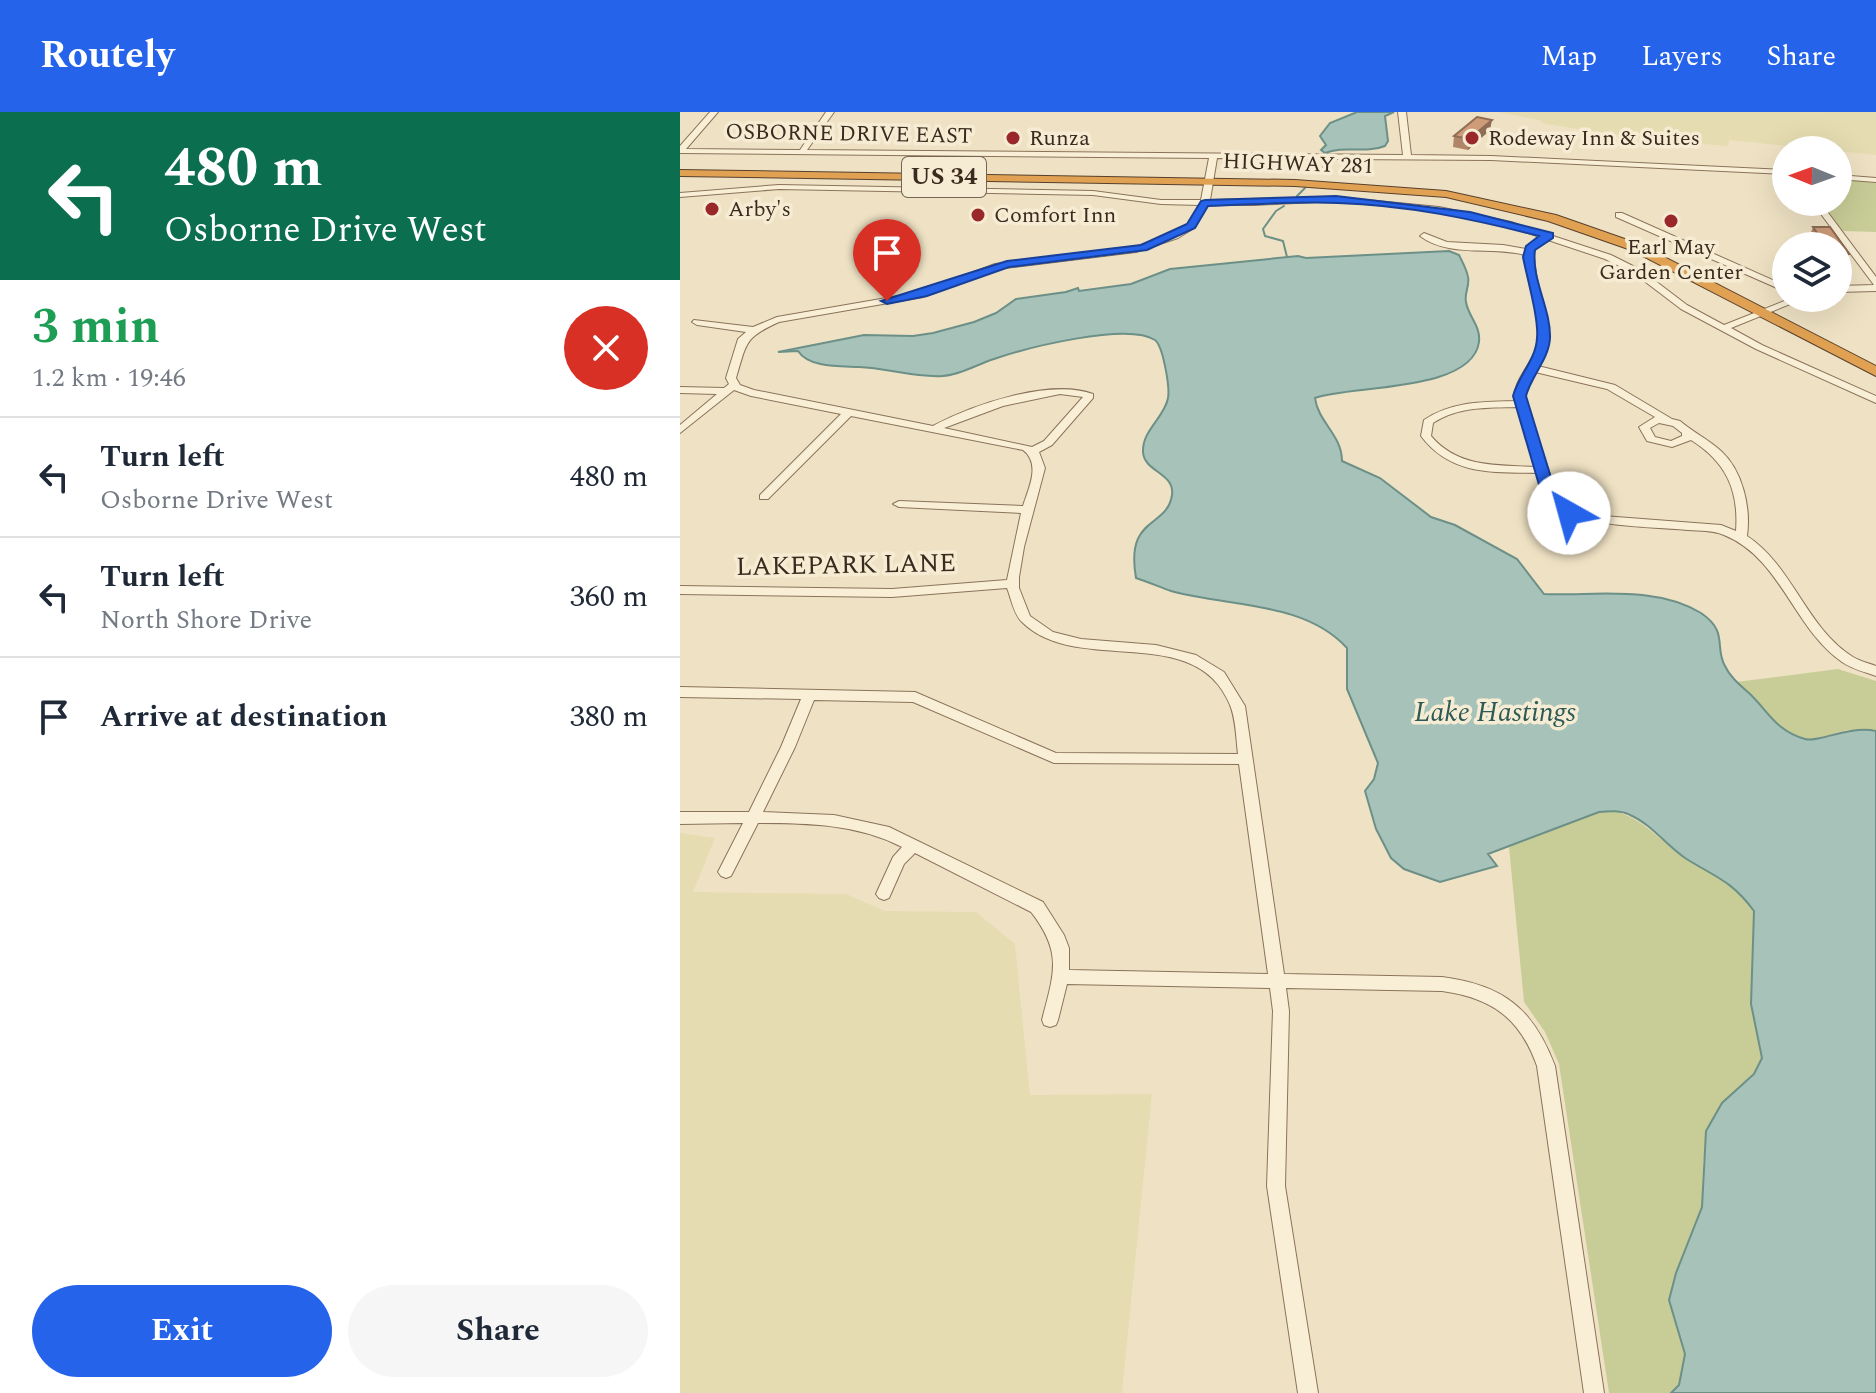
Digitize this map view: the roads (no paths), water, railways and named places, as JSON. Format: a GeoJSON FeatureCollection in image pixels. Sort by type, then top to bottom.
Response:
{"type":"FeatureCollection","features":[{"type":"Feature","properties":{"kind":"highway","name":"HIGHWAY 281"},"geometry":{"type":"LineString","coordinates":[[680,165],[1327,183],[1415,190],[1502,205],[1567,222],[1635,247],[1876,362]]}},
{"type":"Feature","properties":{"kind":"highway","name":"HIGHWAY 281"},"geometry":{"type":"LineString","coordinates":[[680,173],[1209,179]]}},
{"type":"Feature","properties":{"kind":"highway","name":"HIGHWAY 281"},"geometry":{"type":"LineString","coordinates":[[1768,311],[1876,372]]}},
{"type":"Feature","properties":{"kind":"street"},"geometry":{"type":"LineString","coordinates":[[680,151],[714,112]]}},
{"type":"Feature","properties":{"kind":"street"},"geometry":{"type":"LineString","coordinates":[[802,152],[830,112]]}},
{"type":"Feature","properties":{"kind":"street"},"geometry":{"type":"LineString","coordinates":[[1402,112],[1407,157]]}},
{"type":"Feature","properties":{"kind":"street","name":"OSBORNE DRIVE EAST"},"geometry":{"type":"LineString","coordinates":[[680,151],[1407,157],[1591,161],[1772,171]]}},
{"type":"Feature","properties":{"kind":"street"},"geometry":{"type":"LineString","coordinates":[[680,430],[731,388],[739,345],[754,330],[787,318],[923,294],[995,267],[1143,248],[1191,226],[1205,203],[1213,156]]}},
{"type":"Feature","properties":{"kind":"street"},"geometry":{"type":"LineString","coordinates":[[1852,178],[1876,180]]}},
{"type":"Feature","properties":{"kind":"street"},"geometry":{"type":"LineString","coordinates":[[680,195],[779,187],[1093,193],[1149,201],[1205,203],[1336,199],[1470,215],[1549,235],[1626,266],[1684,307],[1771,353],[1876,400]]}},
{"type":"Feature","properties":{"kind":"street"},"geometry":{"type":"LineString","coordinates":[[1619,215],[1772,283]]}},
{"type":"Feature","properties":{"kind":"street"},"geometry":{"type":"LineString","coordinates":[[1826,216],[1876,285],[1852,288]]}},
{"type":"Feature","properties":{"kind":"street"},"geometry":{"type":"LineString","coordinates":[[1549,235],[1530,248],[1529,253],[1544,338],[1521,389],[1521,404],[1553,501],[1579,516],[1721,529],[1741,536],[1759,549],[1802,612],[1838,655],[1876,671]]}},
{"type":"Feature","properties":{"kind":"street"},"geometry":{"type":"LineString","coordinates":[[1424,236],[1439,243],[1503,246],[1529,253]]}},
{"type":"Feature","properties":{"kind":"street"},"geometry":{"type":"LineString","coordinates":[[1724,328],[1772,309]]}},
{"type":"Feature","properties":{"kind":"street"},"geometry":{"type":"LineString","coordinates":[[697,322],[754,330]]}},
{"type":"Feature","properties":{"kind":"street"},"geometry":{"type":"LineString","coordinates":[[1532,368],[1601,383],[1668,421],[1681,425],[1719,455],[1734,473],[1744,523],[1741,536]]}},
{"type":"Feature","properties":{"kind":"street"},"geometry":{"type":"LineString","coordinates":[[680,390],[731,388],[1020,444],[1032,451],[1039,468],[1012,584],[1019,609],[1027,619],[1061,639],[1094,646],[1179,653],[1208,664],[1228,681],[1234,693],[1245,759],[1278,983],[1282,1062],[1276,1186],[1308,1393]]}},
{"type":"Feature","properties":{"kind":"street"},"geometry":{"type":"LineString","coordinates":[[936,428],[949,421],[1048,392],[1073,389],[1089,396],[1048,443],[1032,451]]}},
{"type":"Feature","properties":{"kind":"street"},"geometry":{"type":"LineString","coordinates":[[1521,404],[1470,406],[1444,412],[1428,422],[1426,436],[1445,456],[1466,465],[1542,470]]}},
{"type":"Feature","properties":{"kind":"street"},"geometry":{"type":"LineString","coordinates":[[1638,404],[1646,414],[1644,430],[1651,439],[1719,455]]}},
{"type":"Feature","properties":{"kind":"street"},"geometry":{"type":"LineString","coordinates":[[764,497],[849,412]]}},
{"type":"Feature","properties":{"kind":"street"},"geometry":{"type":"LineString","coordinates":[[1647,424],[1668,421]]}},
{"type":"Feature","properties":{"kind":"street"},"geometry":{"type":"LineString","coordinates":[[1677,443],[1685,440],[1688,433]]}},
{"type":"Feature","properties":{"kind":"street"},"geometry":{"type":"LineString","coordinates":[[899,504],[1029,510]]}},
{"type":"Feature","properties":{"kind":"street","name":"LAKEPARK LANE"},"geometry":{"type":"LineString","coordinates":[[680,590],[892,593],[1012,584]]}},
{"type":"Feature","properties":{"kind":"street"},"geometry":{"type":"LineString","coordinates":[[680,692],[915,697],[1054,758],[1245,759]]}},
{"type":"Feature","properties":{"kind":"street"},"geometry":{"type":"LineString","coordinates":[[726,872],[788,747],[809,695]]}},
{"type":"Feature","properties":{"kind":"street"},"geometry":{"type":"LineString","coordinates":[[680,818],[839,820],[884,831],[1037,907],[1055,927],[1062,951],[1061,977],[1050,1020]]}},
{"type":"Feature","properties":{"kind":"street"},"geometry":{"type":"LineString","coordinates":[[884,894],[898,861],[913,845]]}},
{"type":"Feature","properties":{"kind":"street"},"geometry":{"type":"LineString","coordinates":[[1061,977],[1459,985],[1494,997],[1511,1007],[1525,1021],[1540,1047],[1546,1066],[1594,1393]]}},
{"type":"Feature","properties":{"kind":"water"},"geometry":{"type":"Polygon","coordinates":[[[1357,112],[1394,112],[1385,116],[1388,141],[1385,146],[1325,153],[1321,150],[1326,145],[1320,136],[1330,123],[1357,112]]]}},
{"type":"Feature","properties":{"kind":"water","name":"Lake Hastings"},"geometry":{"type":"Polygon","coordinates":[[[1449,251],[1459,255],[1467,274],[1466,302],[1479,336],[1471,359],[1433,379],[1315,398],[1320,414],[1338,444],[1342,461],[1380,478],[1431,517],[1455,525],[1517,559],[1544,594],[1645,595],[1683,604],[1701,613],[1718,633],[1722,659],[1730,674],[1786,731],[1811,740],[1855,730],[1876,731],[1876,1393],[1671,1393],[1679,1385],[1685,1354],[1669,1300],[1676,1273],[1702,1207],[1706,1131],[1722,1103],[1754,1074],[1762,1058],[1751,1004],[1754,911],[1738,892],[1685,858],[1645,824],[1619,812],[1599,812],[1488,854],[1497,866],[1440,882],[1404,869],[1391,858],[1376,829],[1365,791],[1374,779],[1378,763],[1347,689],[1347,648],[1310,622],[1288,614],[1171,591],[1136,578],[1136,543],[1141,533],[1169,506],[1172,495],[1169,482],[1148,464],[1143,452],[1146,437],[1168,398],[1165,367],[1155,340],[1123,334],[1052,343],[943,376],[826,365],[810,361],[798,351],[778,352],[864,335],[913,336],[933,333],[996,313],[1016,299],[1078,288],[1079,291],[1131,284],[1170,269],[1298,256],[1449,251]]]}},
{"type":"Feature","properties":{"kind":"waterway"},"geometry":{"type":"LineString","coordinates":[[1321,173],[1326,160]]}},
{"type":"Feature","properties":{"kind":"waterway"},"geometry":{"type":"LineString","coordinates":[[1297,196],[1305,188]]}},
{"type":"Feature","properties":{"kind":"waterway"},"geometry":{"type":"LineString","coordinates":[[1284,206],[1276,211],[1263,229],[1265,236],[1283,241],[1287,257]]}},
{"type":"Feature","properties":{"kind":"place","name":"Runza"},"geometry":{"type":"Point","coordinates":[1013,138]}},
{"type":"Feature","properties":{"kind":"place","name":"Rodeway Inn & Suites"},"geometry":{"type":"Point","coordinates":[1472,138]}},
{"type":"Feature","properties":{"kind":"place","name":"Arby's"},"geometry":{"type":"Point","coordinates":[712,209]}},
{"type":"Feature","properties":{"kind":"place","name":"Comfort Inn"},"geometry":{"type":"Point","coordinates":[978,215]}},
{"type":"Feature","properties":{"kind":"place","name":"Earl May Garden Center"},"geometry":{"type":"Point","coordinates":[1671,221]}}]}
